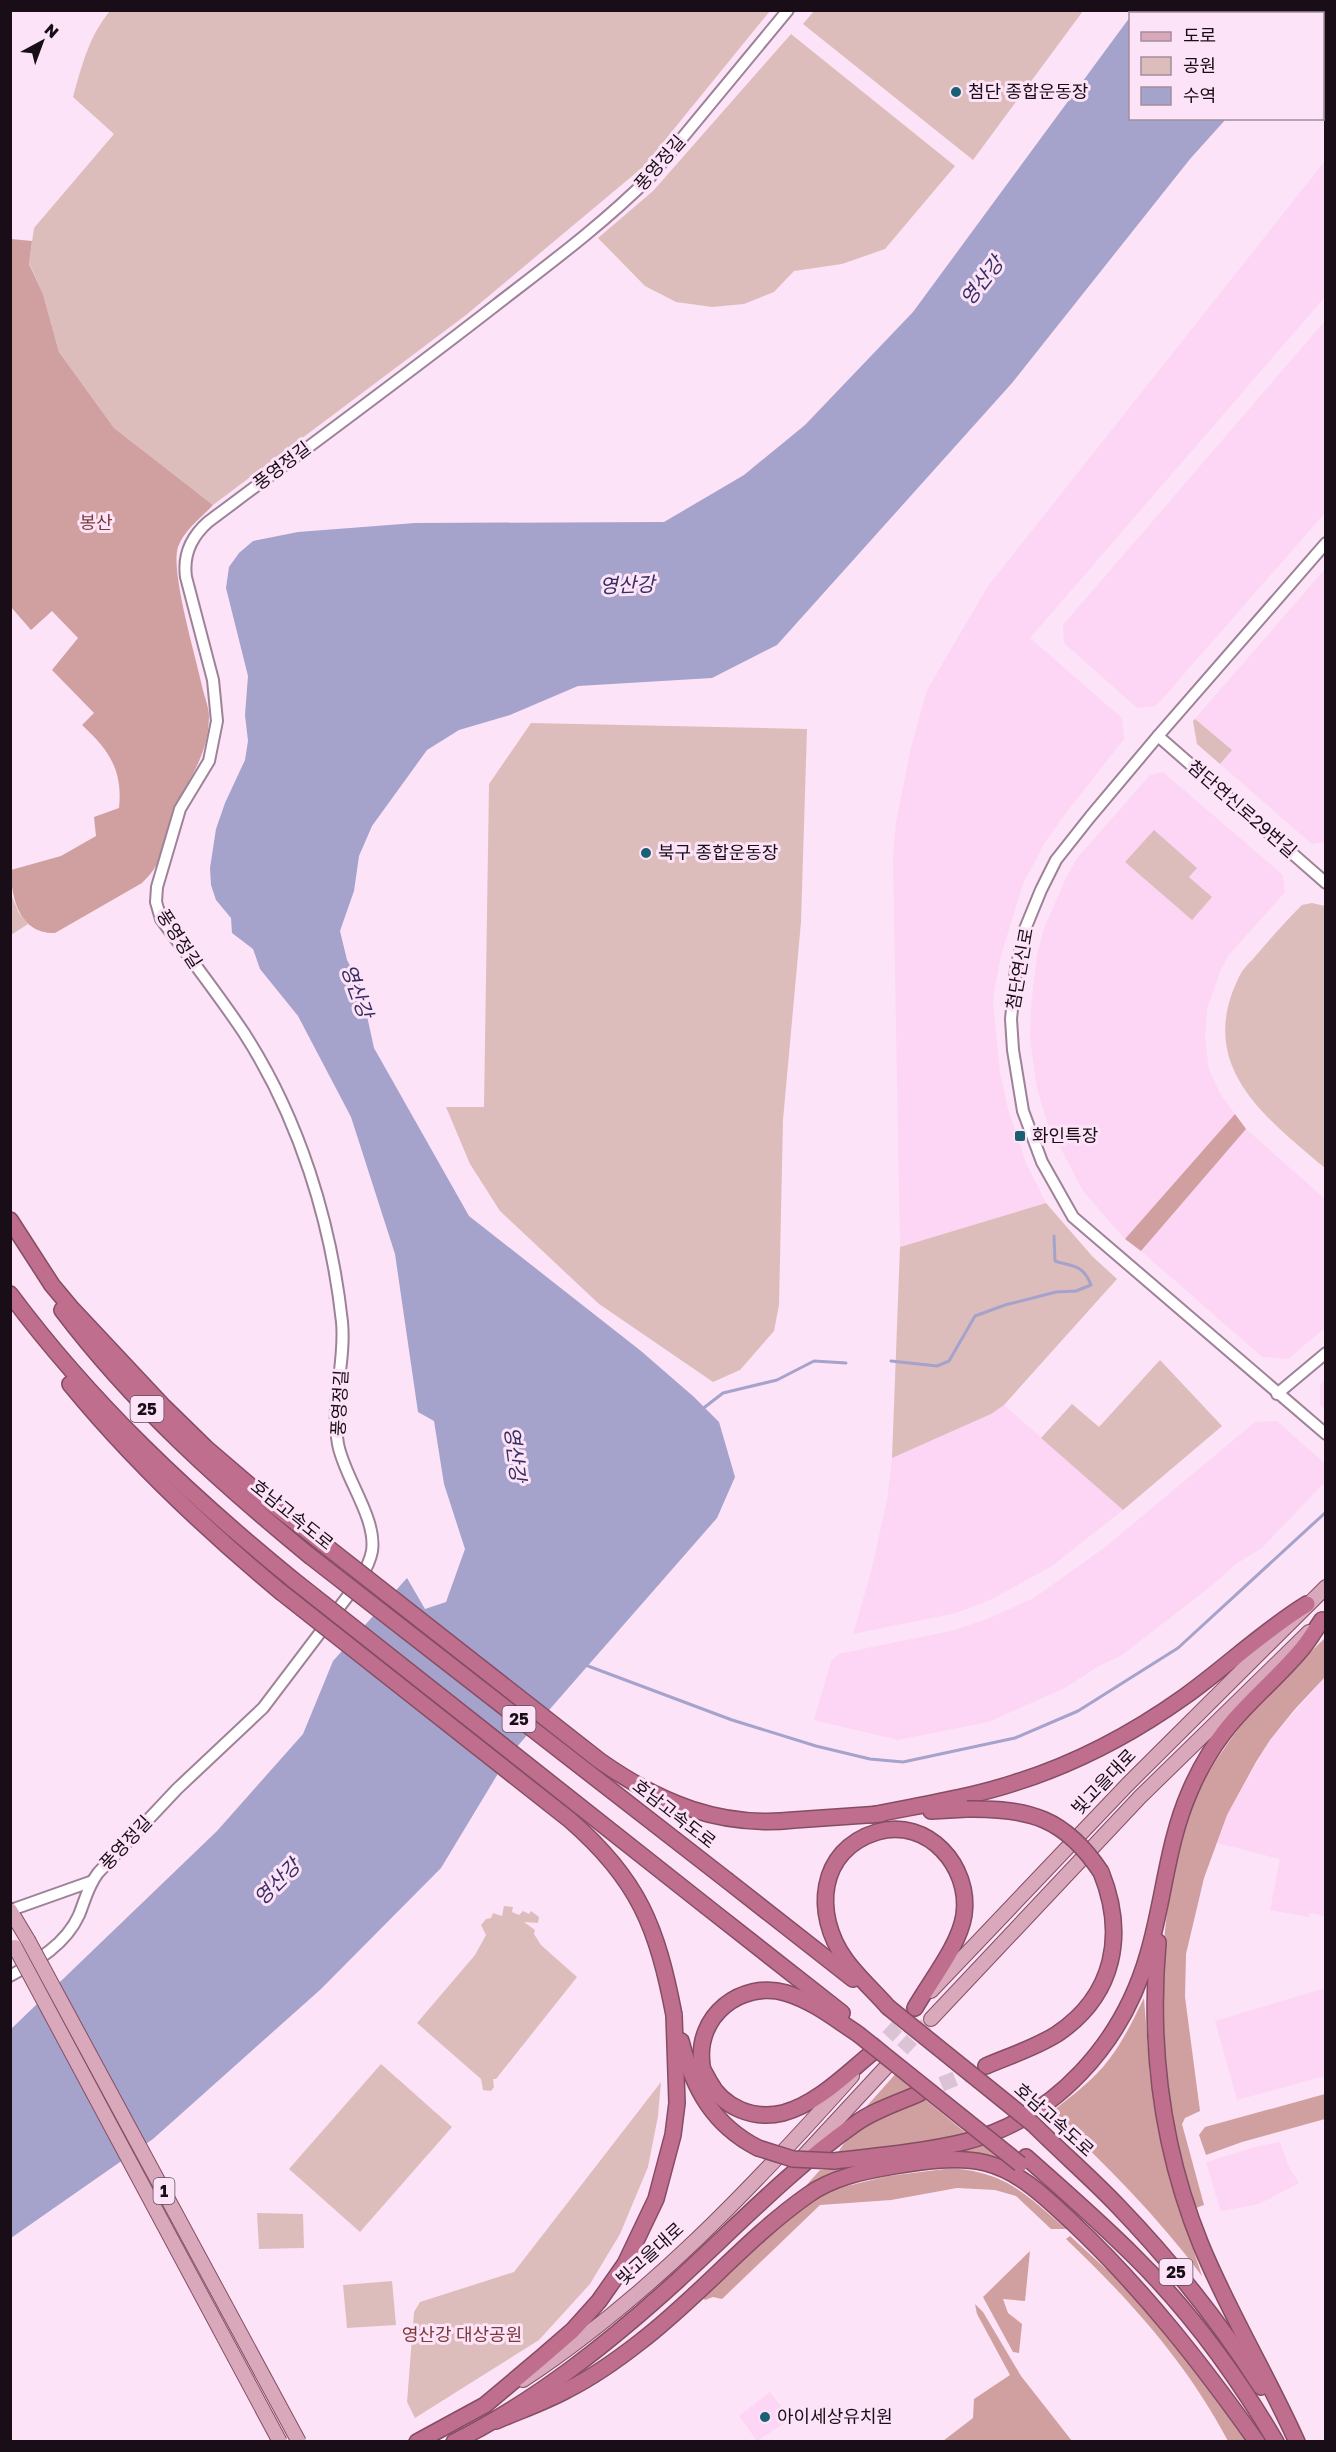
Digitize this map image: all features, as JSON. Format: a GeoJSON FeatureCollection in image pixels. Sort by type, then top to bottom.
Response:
{"type":"FeatureCollection","features":[{"type":"Feature","properties":{"kind":"highway"},"geometry":{"type":"LineString","coordinates":[[10,1220],[52,1285],[72,1310],[206,1448],[263,1497],[600,1761],[641,1789],[694,1811],[727,1818],[778,1822],[1002,1808],[1044,1819],[1065,1832],[1086,1850],[1101,1872],[1114,1910],[1115,1938],[1110,1965],[1098,1992],[1079,2017],[1056,2034],[986,2066]]}},
{"type":"Feature","properties":{"kind":"highway","name":"호남고속도로"},"geometry":{"type":"LineString","coordinates":[[10,1237],[78,1332],[134,1396],[233,1493],[310,1556],[888,2007],[1033,2124],[1114,2202],[1163,2256],[1220,2328],[1260,2385],[1295,2442]]}},
{"type":"Feature","properties":{"kind":"highway","name":"25"},"geometry":{"type":"LineString","coordinates":[[10,1294],[87,1389],[126,1431],[186,1488],[292,1579],[1023,2160],[1136,2257],[1170,2295],[1237,2381],[1276,2442]]}},
{"type":"Feature","properties":{"kind":"highway"},"geometry":{"type":"LineString","coordinates":[[10,1307],[94,1413],[135,1460],[234,1553],[545,1799],[598,1846],[631,1886],[651,1925],[664,1962],[682,2047],[700,2096],[712,2112],[738,2136],[758,2148],[793,2159],[834,2161],[945,2146],[981,2137],[1014,2122],[1066,2088],[1097,2056],[1129,2008],[1149,1953],[1174,1837],[1190,1791],[1233,1720],[1302,1649],[1324,1618]]}},
{"type":"Feature","properties":{"kind":"highway"},"geometry":{"type":"LineString","coordinates":[[872,1815],[976,1794],[1014,1783],[1048,1772],[1107,1744],[1183,1698],[1234,1661],[1274,1625],[1307,1604]]}},
{"type":"Feature","properties":{"kind":"highway"},"geometry":{"type":"LineString","coordinates":[[888,2007],[844,1959],[831,1933],[824,1908],[826,1886],[832,1868],[844,1852],[860,1839],[879,1832],[898,1830],[918,1835],[937,1845],[952,1859],[961,1876],[965,1896],[960,1930],[915,2008]]}},
{"type":"Feature","properties":{"kind":"highway"},"geometry":{"type":"LineString","coordinates":[[1162,1891],[1154,2023],[1161,2094],[1171,2152],[1201,2245],[1233,2316],[1282,2408],[1295,2442]]}},
{"type":"Feature","properties":{"kind":"highway"},"geometry":{"type":"LineString","coordinates":[[862,2033],[805,2001],[785,1993],[760,1990],[740,1995],[722,2006],[709,2023],[701,2045],[702,2067],[712,2086],[725,2102],[742,2112],[762,2115],[783,2113],[806,2104],[873,2052]]}},
{"type":"Feature","properties":{"kind":"highway"},"geometry":{"type":"LineString","coordinates":[[484,2405],[573,2330],[599,2301],[625,2265],[652,2209],[666,2167],[674,2124],[676,2079],[674,2015]]}},
{"type":"Feature","properties":{"kind":"highway"},"geometry":{"type":"LineString","coordinates":[[772,2191],[855,2124],[875,2112],[920,2093]]}},
{"type":"Feature","properties":{"kind":"highway"},"geometry":{"type":"LineString","coordinates":[[496,2421],[566,2391],[634,2347],[783,2213],[810,2193],[837,2180],[866,2171],[922,2162],[965,2160],[987,2163],[1029,2184],[1109,2257],[1195,2356],[1257,2442]]}},
{"type":"Feature","properties":{"kind":"highway"},"geometry":{"type":"LineString","coordinates":[[1023,2160],[1149,2283],[1213,2361],[1267,2442]]}},
{"type":"Feature","properties":{"kind":"highway","name":"빛고을대로"},"geometry":{"type":"LineString","coordinates":[[454,2442],[496,2421],[558,2378],[642,2312],[772,2191]]}},
{"type":"Feature","properties":{"kind":"highway","name":"빛고을대로"},"geometry":{"type":"LineString","coordinates":[[417,2442],[484,2405]]}},
{"type":"Feature","properties":{"kind":"main road","name":"빛고을대로"},"geometry":{"type":"LineString","coordinates":[[915,2008],[1127,1785],[1326,1587]]}},
{"type":"Feature","properties":{"kind":"main road","name":"빛고을대로"},"geometry":{"type":"LineString","coordinates":[[931,2019],[1140,1797],[1243,1694],[1324,1618]]}},
{"type":"Feature","properties":{"kind":"main road","name":"1"},"geometry":{"type":"LineString","coordinates":[[11,1910],[299,2442]]}},
{"type":"Feature","properties":{"kind":"main road","name":"1"},"geometry":{"type":"LineString","coordinates":[[13,1943],[279,2442]]}},
{"type":"Feature","properties":{"kind":"main road","name":"빛고을대로"},"geometry":{"type":"LineString","coordinates":[[484,2405],[545,2366],[663,2270],[789,2146],[873,2052]]}},
{"type":"Feature","properties":{"kind":"main road","name":"빛고을대로"},"geometry":{"type":"LineString","coordinates":[[772,2191],[888,2065]]}},
{"type":"Feature","properties":{"kind":"street","name":"풍영정길"},"geometry":{"type":"LineString","coordinates":[[10,1976],[52,1950],[78,1917],[90,1882],[177,1789],[263,1708],[360,1580],[370,1560],[372,1549],[368,1522],[344,1465],[338,1444],[336,1412],[343,1348],[342,1322],[330,1251],[309,1173],[294,1129],[258,1056],[244,1032],[161,919],[157,910],[157,887],[180,809],[209,761],[217,721],[213,680],[186,577],[186,554],[197,532],[208,522],[441,348],[591,231],[631,195],[650,177],[788,10]]}},
{"type":"Feature","properties":{"kind":"street","name":"첨단연신로"},"geometry":{"type":"LineString","coordinates":[[1326,543],[1158,736],[1056,860],[1025,929],[1016,969],[1011,1019],[1013,1050],[1023,1111],[1042,1162],[1073,1217],[1326,1434]]}},
{"type":"Feature","properties":{"kind":"street","name":"첨단연신로29번길"},"geometry":{"type":"LineString","coordinates":[[1158,736],[1326,883]]}},
{"type":"Feature","properties":{"kind":"street"},"geometry":{"type":"LineString","coordinates":[[1277,1394],[1326,1353]]}},
{"type":"Feature","properties":{"kind":"street"},"geometry":{"type":"LineString","coordinates":[[11,1910],[90,1882]]}},
{"type":"Feature","properties":{"kind":"shaded area"},"geometry":{"type":"Polygon","coordinates":[[[1325,161],[1325,297],[1030,638],[1122,718],[1124,739],[1062,818],[1044,844],[1023,884],[1001,955],[994,992],[993,1003],[1000,1073],[1008,1109],[1026,1163],[1046,1203],[900,1247],[893,857],[896,823],[911,748],[927,690],[988,586],[1325,161]]]}},
{"type":"Feature","properties":{"kind":"shaded area"},"geometry":{"type":"Polygon","coordinates":[[[1325,321],[1325,513],[1156,706],[1137,708],[1064,643],[1063,625],[1325,321]]]}},
{"type":"Feature","properties":{"kind":"shaded area"},"geometry":{"type":"Polygon","coordinates":[[[1325,569],[1325,842],[1312,844],[1197,744],[1193,721],[1325,569]]]}},
{"type":"Feature","properties":{"kind":"shaded area"},"geometry":{"type":"Polygon","coordinates":[[[1163,772],[1283,875],[1285,892],[1229,955],[1220,972],[1207,1009],[1205,1037],[1209,1070],[1220,1093],[1235,1114],[1125,1239],[1083,1191],[1047,1122],[1037,1088],[1030,1040],[1031,1007],[1037,955],[1044,928],[1067,876],[1078,857],[1150,775],[1163,772]]]}},
{"type":"Feature","properties":{"kind":"shaded area"},"geometry":{"type":"Polygon","coordinates":[[[1246,1129],[1325,1199],[1325,1328],[1288,1359],[1262,1357],[1141,1251],[1246,1129]]]}},
{"type":"Feature","properties":{"kind":"shaded area"},"geometry":{"type":"Polygon","coordinates":[[[1325,1380],[1325,1410],[1320,1405],[1320,1385],[1325,1380]]]}},
{"type":"Feature","properties":{"kind":"shaded area"},"geometry":{"type":"Polygon","coordinates":[[[1004,1405],[1123,1510],[1052,1566],[992,1599],[956,1613],[853,1634],[871,1572],[887,1500],[892,1458],[991,1414],[1004,1405]]]}},
{"type":"Feature","properties":{"kind":"shaded area"},"geometry":{"type":"Polygon","coordinates":[[[1277,1421],[1325,1464],[1325,1482],[1262,1548],[1236,1564],[1122,1655],[1097,1667],[1065,1688],[988,1722],[898,1740],[814,1720],[831,1661],[838,1654],[951,1631],[987,1619],[1034,1598],[1104,1548],[1255,1422],[1277,1421]]]}},
{"type":"Feature","properties":{"kind":"shaded area"},"geometry":{"type":"Polygon","coordinates":[[[1325,1677],[1325,1916],[1310,1913],[1309,1917],[1270,1910],[1280,1859],[1217,1843],[1227,1815],[1270,1740],[1325,1677]]]}},
{"type":"Feature","properties":{"kind":"shaded area"},"geometry":{"type":"Polygon","coordinates":[[[1325,1988],[1325,2076],[1237,2100],[1215,2021],[1325,1988]]]}},
{"type":"Feature","properties":{"kind":"shaded area"},"geometry":{"type":"Polygon","coordinates":[[[1280,2142],[1288,2165],[1299,2183],[1259,2204],[1223,2211],[1220,2209],[1206,2162],[1280,2142]]]}},
{"type":"Feature","properties":{"kind":"shaded area","name":"아이세상유치원"},"geometry":{"type":"Polygon","coordinates":[[[770,2392],[791,2419],[757,2441],[739,2416],[770,2392]]]}},
{"type":"Feature","properties":{"kind":"green space"},"geometry":{"type":"Polygon","coordinates":[[[110,11],[770,11],[643,167],[466,315],[213,505],[114,428],[59,352],[43,294],[29,263],[34,228],[114,134],[73,97],[91,41],[110,11]]]}},
{"type":"Feature","properties":{"kind":"green space","name":"첨단 종합운동장"},"geometry":{"type":"Polygon","coordinates":[[[814,11],[1083,11],[973,160],[803,24],[814,11]]]}},
{"type":"Feature","properties":{"kind":"green space"},"geometry":{"type":"Polygon","coordinates":[[[791,34],[955,166],[885,249],[842,264],[794,271],[774,292],[744,304],[712,307],[676,302],[645,286],[598,238],[653,191],[791,34]]]}},
{"type":"Feature","properties":{"kind":"green space","name":"봉산"},"geometry":{"type":"Polygon","coordinates":[[[11,239],[32,241],[29,264],[43,294],[59,352],[114,428],[213,505],[184,535],[178,547],[176,559],[180,594],[209,713],[208,731],[202,755],[174,810],[161,856],[151,874],[142,883],[55,933],[33,928],[20,913],[13,892],[11,870],[61,856],[96,836],[94,817],[119,808],[120,795],[116,772],[107,752],[82,725],[94,713],[52,670],[78,638],[52,611],[31,630],[11,607],[11,239]]]}},
{"type":"Feature","properties":{"kind":"green space"},"geometry":{"type":"Polygon","coordinates":[[[1195,719],[1232,750],[1220,764],[1197,744],[1193,721],[1195,719]]]}},
{"type":"Feature","properties":{"kind":"green space","name":"북구 종합운동장"},"geometry":{"type":"Polygon","coordinates":[[[531,723],[807,729],[801,922],[783,1120],[779,1305],[774,1331],[740,1370],[713,1382],[599,1304],[500,1211],[470,1164],[446,1107],[484,1107],[489,784],[531,723]]]}},
{"type":"Feature","properties":{"kind":"green space"},"geometry":{"type":"Polygon","coordinates":[[[1154,830],[1197,868],[1189,877],[1212,897],[1192,920],[1125,862],[1154,830]]]}},
{"type":"Feature","properties":{"kind":"green space"},"geometry":{"type":"Polygon","coordinates":[[[10,892],[19,913],[28,924],[11,935],[10,892]]]}},
{"type":"Feature","properties":{"kind":"green space"},"geometry":{"type":"Polygon","coordinates":[[[1312,903],[1325,906],[1325,1168],[1280,1129],[1243,1087],[1231,1063],[1225,1037],[1228,1009],[1242,972],[1302,905],[1312,903]]]}},
{"type":"Feature","properties":{"kind":"green space"},"geometry":{"type":"Polygon","coordinates":[[[1235,1114],[1246,1129],[1141,1251],[1125,1239],[1235,1114]]]}},
{"type":"Feature","properties":{"kind":"green space"},"geometry":{"type":"Polygon","coordinates":[[[1046,1203],[1092,1256],[1117,1279],[1004,1405],[991,1414],[892,1458],[900,1247],[1046,1203]]]}},
{"type":"Feature","properties":{"kind":"green space"},"geometry":{"type":"Polygon","coordinates":[[[1160,1360],[1222,1426],[1123,1510],[1041,1438],[1072,1404],[1099,1427],[1160,1360]]]}},
{"type":"Feature","properties":{"kind":"green space"},"geometry":{"type":"Polygon","coordinates":[[[1325,1638],[1325,1677],[1270,1740],[1227,1815],[1204,1878],[1186,1954],[1185,1997],[1200,2111],[1185,2118],[1182,2124],[1204,2205],[1196,2208],[1173,2124],[1162,2038],[1163,1952],[1170,1892],[1182,1835],[1194,1801],[1219,1756],[1259,1705],[1325,1638]]]}},
{"type":"Feature","properties":{"kind":"green space"},"geometry":{"type":"Polygon","coordinates":[[[504,1906],[513,1907],[512,1912],[519,1915],[523,1911],[529,1914],[531,1911],[539,1917],[538,1923],[524,1922],[535,1930],[534,1934],[541,1945],[577,1977],[496,2079],[493,2079],[494,2087],[491,2091],[483,2090],[481,2079],[417,2023],[475,1955],[486,1935],[481,1925],[486,1919],[491,1918],[493,1913],[502,1916],[504,1906]]]}},
{"type":"Feature","properties":{"kind":"green space"},"geometry":{"type":"Polygon","coordinates":[[[1144,1998],[1150,2076],[1170,2179],[1202,2276],[1130,2191],[1050,2113],[1103,2067],[1121,2042],[1144,1998]]]}},
{"type":"Feature","properties":{"kind":"green space"},"geometry":{"type":"Polygon","coordinates":[[[381,2064],[452,2127],[360,2232],[289,2169],[381,2064]]]}},
{"type":"Feature","properties":{"kind":"green space"},"geometry":{"type":"Polygon","coordinates":[[[899,2070],[920,2087],[904,2091],[867,2109],[866,2107],[899,2070]]]}},
{"type":"Feature","properties":{"kind":"green space","name":"영산강 대상공원"},"geometry":{"type":"Polygon","coordinates":[[[661,2082],[658,2116],[648,2167],[620,2234],[590,2284],[539,2340],[415,2418],[407,2402],[414,2312],[420,2302],[514,2272],[661,2082]]]}},
{"type":"Feature","properties":{"kind":"green space"},"geometry":{"type":"Polygon","coordinates":[[[1325,2094],[1325,2119],[1242,2142],[1206,2155],[1199,2135],[1205,2127],[1325,2094]]]}},
{"type":"Feature","properties":{"kind":"green space"},"geometry":{"type":"Polygon","coordinates":[[[923,2098],[966,2133],[936,2140],[838,2154],[843,2145],[863,2128],[923,2098]]]}},
{"type":"Feature","properties":{"kind":"green space"},"geometry":{"type":"Polygon","coordinates":[[[982,2143],[1014,2169],[951,2154],[982,2143]]]}},
{"type":"Feature","properties":{"kind":"green space"},"geometry":{"type":"Polygon","coordinates":[[[861,2166],[812,2188],[804,2188],[820,2170],[861,2166]]]}},
{"type":"Feature","properties":{"kind":"green space"},"geometry":{"type":"Polygon","coordinates":[[[953,2168],[989,2175],[1003,2181],[1027,2196],[1066,2229],[1051,2229],[1016,2196],[995,2190],[957,2188],[891,2200],[820,2205],[722,2299],[713,2297],[705,2300],[701,2296],[807,2203],[831,2190],[888,2176],[953,2168]]]}},
{"type":"Feature","properties":{"kind":"green space"},"geometry":{"type":"Polygon","coordinates":[[[257,2213],[303,2214],[304,2248],[259,2249],[257,2213]]]}},
{"type":"Feature","properties":{"kind":"green space"},"geometry":{"type":"Polygon","coordinates":[[[1070,2236],[1106,2269],[1111,2267],[1192,2359],[1251,2441],[1228,2441],[1194,2385],[1156,2334],[1135,2309],[1066,2239],[1070,2236]]]}},
{"type":"Feature","properties":{"kind":"green space"},"geometry":{"type":"Polygon","coordinates":[[[1030,2251],[1025,2301],[1003,2299],[1008,2313],[1022,2324],[1019,2353],[1013,2352],[983,2297],[1030,2251]]]}},
{"type":"Feature","properties":{"kind":"green space"},"geometry":{"type":"Polygon","coordinates":[[[392,2281],[396,2325],[347,2328],[343,2285],[392,2281]]]}},
{"type":"Feature","properties":{"kind":"green space"},"geometry":{"type":"Polygon","coordinates":[[[975,2304],[983,2312],[1021,2376],[1072,2441],[943,2441],[973,2418],[974,2399],[1010,2375],[977,2314],[975,2304]]]}},
{"type":"Feature","properties":{"kind":"water"},"geometry":{"type":"Polygon","coordinates":[[[1320,10],[1319,12],[1135,11],[1320,10]]]}},
{"type":"Feature","properties":{"kind":"water","name":"영산강"},"geometry":{"type":"Polygon","coordinates":[[[1129,18],[1129,120],[1225,120],[1190,159],[1012,383],[777,645],[712,678],[578,686],[510,715],[459,730],[427,750],[372,826],[359,856],[354,891],[340,931],[347,960],[360,984],[374,1048],[469,1216],[641,1351],[694,1397],[719,1422],[735,1477],[717,1518],[508,1757],[441,1868],[321,1989],[153,2139],[11,2238],[11,2029],[217,1831],[303,1734],[333,1661],[407,1578],[425,1609],[446,1602],[465,1549],[444,1484],[434,1421],[418,1412],[395,1254],[351,1117],[298,1016],[260,969],[253,949],[232,933],[231,918],[216,900],[211,885],[210,868],[216,829],[245,760],[248,741],[245,715],[248,676],[226,588],[229,567],[239,553],[253,541],[298,532],[415,523],[664,522],[744,475],[805,425],[913,312],[1129,18]]]}},
{"type":"Feature","properties":{"kind":"waterway"},"geometry":{"type":"LineString","coordinates":[[891,1361],[937,1366],[949,1361],[975,1316],[1005,1305],[1056,1292],[1076,1291],[1091,1285],[1081,1270],[1055,1261],[1054,1236]]}},
{"type":"Feature","properties":{"kind":"waterway"},"geometry":{"type":"LineString","coordinates":[[701,1410],[723,1393],[777,1380],[814,1361],[846,1363]]}},
{"type":"Feature","properties":{"kind":"waterway"},"geometry":{"type":"LineString","coordinates":[[588,1666],[732,1720],[816,1746],[870,1759],[903,1762],[1015,1738],[1078,1711],[1178,1648],[1326,1512]]}},
{"type":"Feature","properties":{"kind":"tunnel"},"geometry":{"type":"LineString","coordinates":[[873,2052],[915,2008]]}},
{"type":"Feature","properties":{"kind":"tunnel"},"geometry":{"type":"LineString","coordinates":[[888,2065],[931,2019]]}},
{"type":"Feature","properties":{"kind":"tunnel"},"geometry":{"type":"LineString","coordinates":[[920,2093],[986,2066]]}},
{"type":"Feature","properties":{"kind":"place","name":"첨단 종합운동장"},"geometry":{"type":"Point","coordinates":[956,92]}},
{"type":"Feature","properties":{"kind":"place","name":"북구 종합운동장"},"geometry":{"type":"Point","coordinates":[646,853]}},
{"type":"Feature","properties":{"kind":"place","name":"화인특장"},"geometry":{"type":"Point","coordinates":[1020,1136]}},
{"type":"Feature","properties":{"kind":"place","name":"아이세상유치원"},"geometry":{"type":"Point","coordinates":[765,2417]}}]}
